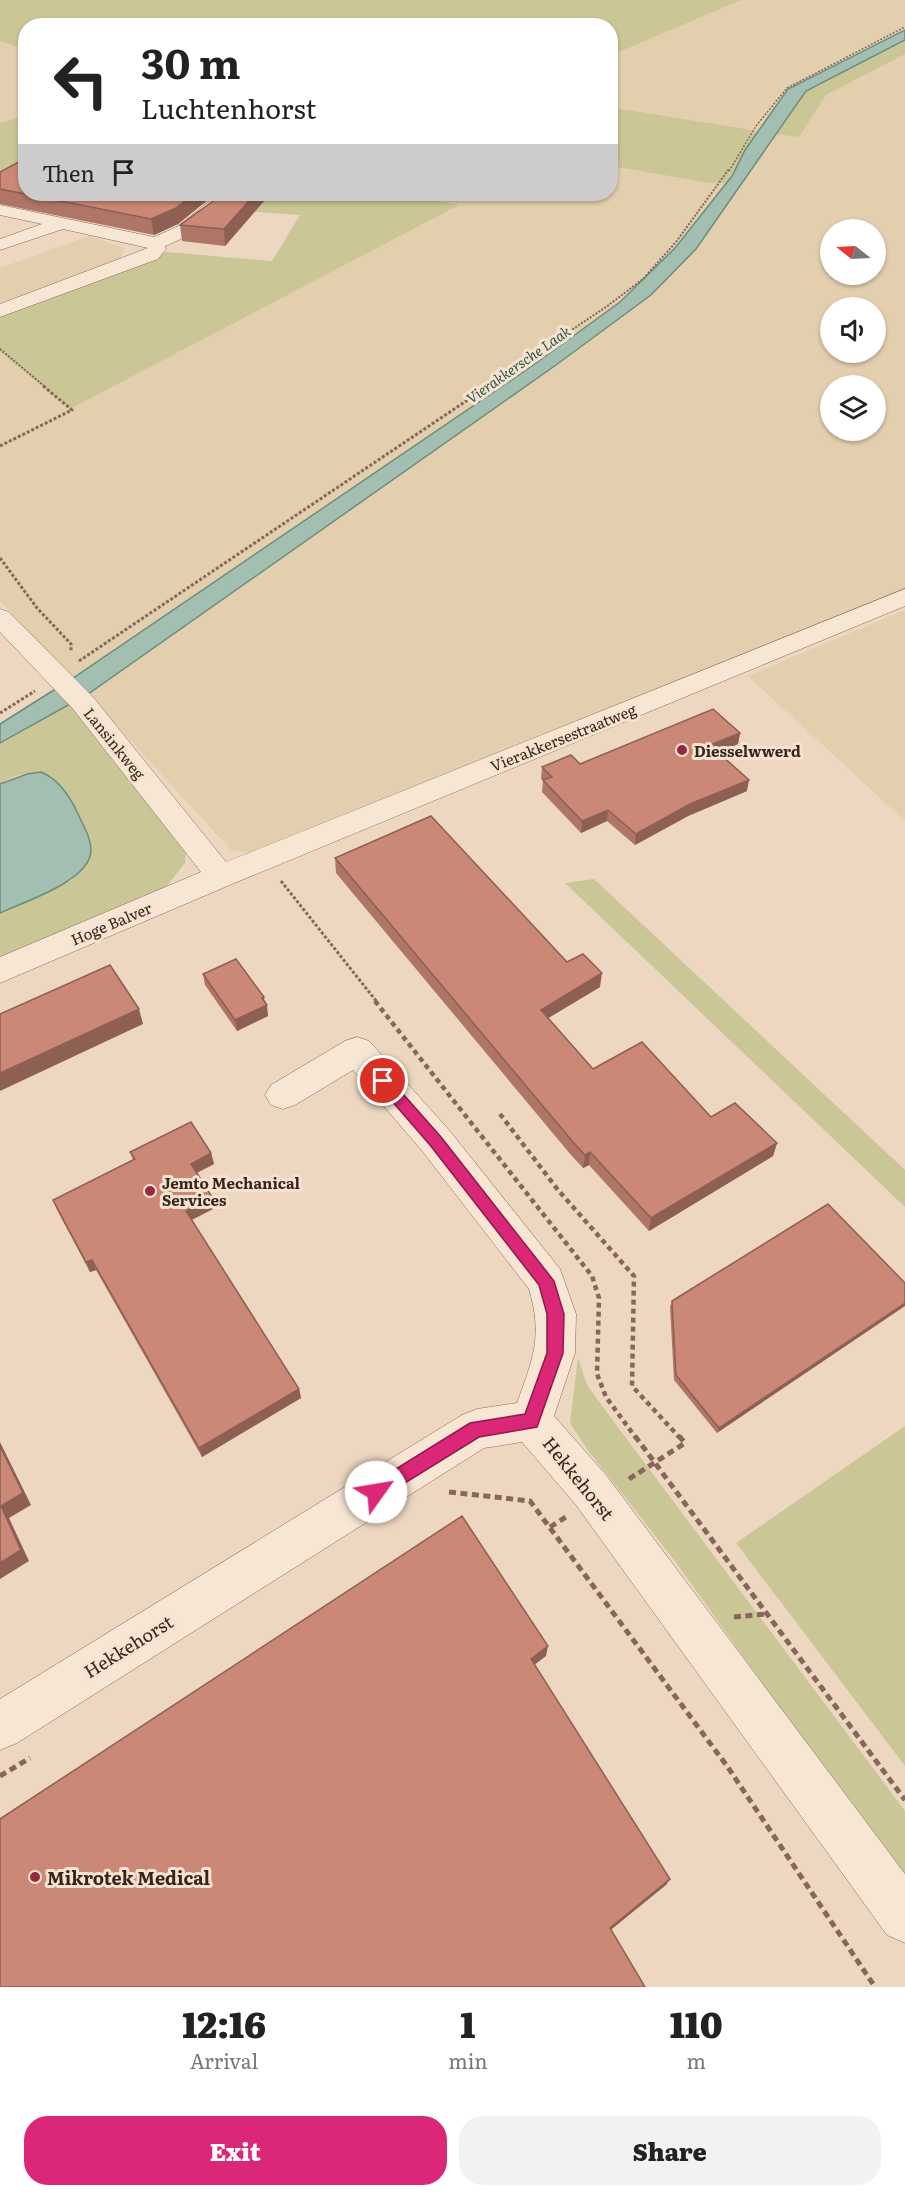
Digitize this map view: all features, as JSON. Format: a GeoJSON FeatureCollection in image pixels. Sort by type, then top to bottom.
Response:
{"type":"FeatureCollection","features":[{"type":"Feature","properties":{"kind":"street"},"geometry":{"type":"LineString","coordinates":[[0,210],[155,243],[171,239],[187,230],[219,201]]}},
{"type":"Feature","properties":{"kind":"street"},"geometry":{"type":"LineString","coordinates":[[0,245],[62,223]]}},
{"type":"Feature","properties":{"kind":"street"},"geometry":{"type":"LineString","coordinates":[[0,311],[152,255],[157,249],[155,243]]}},
{"type":"Feature","properties":{"kind":"street","name":"Vierakkersestraatweg"},"geometry":{"type":"LineString","coordinates":[[221,876],[905,597]]}},
{"type":"Feature","properties":{"kind":"street","name":"Lansinkweg"},"geometry":{"type":"LineString","coordinates":[[0,617],[62,675],[221,876]]}},
{"type":"Feature","properties":{"kind":"street","name":"Hoge Balver"},"geometry":{"type":"LineString","coordinates":[[0,971],[221,876]]}},
{"type":"Feature","properties":{"kind":"street"},"geometry":{"type":"LineString","coordinates":[[283,1095],[357,1051],[436,1141],[546,1281],[556,1314],[555,1353],[531,1421]]}},
{"type":"Feature","properties":{"kind":"street","name":"Hekkehorst"},"geometry":{"type":"LineString","coordinates":[[0,1726],[477,1429],[531,1421],[597,1498],[905,1917]]}},
{"type":"Feature","properties":{"kind":"path"},"geometry":{"type":"LineString","coordinates":[[0,713],[62,675],[606,308],[643,279],[676,242],[723,180],[756,126],[787,88],[905,27]]}},
{"type":"Feature","properties":{"kind":"path"},"geometry":{"type":"LineString","coordinates":[[0,349],[72,410],[0,446]]}},
{"type":"Feature","properties":{"kind":"path"},"geometry":{"type":"LineString","coordinates":[[0,558],[37,608],[71,644],[62,675]]}},
{"type":"Feature","properties":{"kind":"path"},"geometry":{"type":"LineString","coordinates":[[500,1114],[558,1190],[634,1276],[632,1386],[685,1443],[597,1498]]}},
{"type":"Feature","properties":{"kind":"path"},"geometry":{"type":"LineString","coordinates":[[441,1497],[451,1491],[530,1501],[727,1766],[875,1987]]}},
{"type":"Feature","properties":{"kind":"path"},"geometry":{"type":"LineString","coordinates":[[686,1507],[905,1800]]}},
{"type":"Feature","properties":{"kind":"path"},"geometry":{"type":"LineString","coordinates":[[0,1776],[40,1751]]}},
{"type":"Feature","properties":{"kind":"shaded area"},"geometry":{"type":"Polygon","coordinates":[[[0,0],[741,0],[618,53],[618,18],[18,18],[18,47],[0,41],[0,0]]]}},
{"type":"Feature","properties":{"kind":"shaded area"},"geometry":{"type":"Polygon","coordinates":[[[741,0],[905,0],[905,30],[788,89],[758,131],[618,108],[618,53],[741,0]]]}},
{"type":"Feature","properties":{"kind":"shaded area"},"geometry":{"type":"Polygon","coordinates":[[[905,30],[905,40],[806,91],[696,249],[651,295],[556,365],[88,694],[0,743],[0,724],[73,678],[532,366],[620,302],[675,248],[732,176],[745,150],[788,89],[905,30]]]}},
{"type":"Feature","properties":{"kind":"shaded area"},"geometry":{"type":"Polygon","coordinates":[[[905,40],[905,54],[826,95],[799,137],[777,134],[806,91],[905,40]]]}},
{"type":"Feature","properties":{"kind":"shaded area"},"geometry":{"type":"Polygon","coordinates":[[[0,41],[18,47],[18,177],[0,188],[0,41]]]}},
{"type":"Feature","properties":{"kind":"shaded area"},"geometry":{"type":"Polygon","coordinates":[[[905,54],[905,590],[255,854],[231,850],[88,694],[556,365],[651,295],[696,249],[777,134],[799,136],[826,95],[905,54]]]}},
{"type":"Feature","properties":{"kind":"shaded area"},"geometry":{"type":"Polygon","coordinates":[[[618,108],[758,131],[726,183],[709,183],[618,167],[618,108]]]}},
{"type":"Feature","properties":{"kind":"shaded area"},"geometry":{"type":"Polygon","coordinates":[[[18,118],[18,170],[0,181],[0,123],[18,118]]]}},
{"type":"Feature","properties":{"kind":"shaded area"},"geometry":{"type":"Polygon","coordinates":[[[618,167],[709,183],[726,183],[675,248],[620,302],[532,366],[73,678],[0,601],[0,352],[70,409],[458,205],[436,201],[618,201],[618,167]]]}},
{"type":"Feature","properties":{"kind":"shaded area"},"geometry":{"type":"Polygon","coordinates":[[[243,201],[436,201],[459,205],[70,409],[0,352],[0,314],[167,252],[272,261],[300,215],[214,209],[243,201]]]}},
{"type":"Feature","properties":{"kind":"shaded area"},"geometry":{"type":"Polygon","coordinates":[[[89,236],[124,248],[119,263],[0,307],[0,268],[89,236]]]}},
{"type":"Feature","properties":{"kind":"shaded area"},"geometry":{"type":"Polygon","coordinates":[[[905,610],[905,821],[748,676],[905,610]]]}},
{"type":"Feature","properties":{"kind":"shaded area"},"geometry":{"type":"Polygon","coordinates":[[[88,694],[186,851],[185,863],[163,891],[0,963],[0,913],[72,880],[90,838],[67,794],[57,783],[46,776],[34,773],[18,775],[0,784],[0,743],[88,694]]]}},
{"type":"Feature","properties":{"kind":"shaded area"},"geometry":{"type":"Polygon","coordinates":[[[41,772],[58,784],[76,809],[90,841],[91,850],[88,861],[68,881],[0,913],[0,784],[27,774],[41,772]]]}},
{"type":"Feature","properties":{"kind":"shaded area"},"geometry":{"type":"Polygon","coordinates":[[[594,879],[905,1170],[905,1207],[565,883],[594,879]]]}},
{"type":"Feature","properties":{"kind":"shaded area"},"geometry":{"type":"Polygon","coordinates":[[[578,1358],[587,1385],[905,1811],[905,1884],[675,1561],[587,1449],[570,1423],[578,1358]]]}},
{"type":"Feature","properties":{"kind":"shaded area"},"geometry":{"type":"Polygon","coordinates":[[[905,1426],[905,1766],[736,1543],[905,1426]]]}},
{"type":"Feature","properties":{"kind":"building"},"geometry":{"type":"Polygon","coordinates":[[[18,162],[18,193],[0,189],[0,172],[18,162]]]}},
{"type":"Feature","properties":{"kind":"building"},"geometry":{"type":"Polygon","coordinates":[[[60,201],[185,201],[176,208],[151,219],[60,201]]]}},
{"type":"Feature","properties":{"kind":"building"},"geometry":{"type":"Polygon","coordinates":[[[213,201],[249,201],[224,229],[180,225],[213,201]]]}},
{"type":"Feature","properties":{"kind":"building"},"geometry":{"type":"Polygon","coordinates":[[[713,709],[740,733],[710,745],[749,780],[690,804],[636,834],[608,810],[582,821],[543,780],[552,777],[542,767],[571,755],[580,764],[713,709]]]}},
{"type":"Feature","properties":{"kind":"building"},"geometry":{"type":"Polygon","coordinates":[[[431,816],[567,962],[583,954],[602,973],[541,1010],[593,1069],[642,1042],[711,1117],[735,1103],[777,1143],[651,1218],[590,1152],[585,1155],[573,1142],[335,858],[431,816]]]}},
{"type":"Feature","properties":{"kind":"building"},"geometry":{"type":"Polygon","coordinates":[[[236,959],[264,997],[262,998],[267,1005],[235,1020],[203,974],[236,959]]]}},
{"type":"Feature","properties":{"kind":"building"},"geometry":{"type":"Polygon","coordinates":[[[110,965],[139,1009],[0,1073],[0,1014],[110,965]]]}},
{"type":"Feature","properties":{"kind":"building"},"geometry":{"type":"Polygon","coordinates":[[[191,1122],[211,1153],[191,1164],[212,1197],[186,1211],[299,1389],[199,1448],[92,1260],[86,1262],[53,1200],[135,1159],[130,1152],[191,1122]]]}},
{"type":"Feature","properties":{"kind":"building"},"geometry":{"type":"Polygon","coordinates":[[[828,1204],[905,1283],[905,1303],[719,1428],[676,1375],[672,1301],[828,1204]]]}},
{"type":"Feature","properties":{"kind":"building"},"geometry":{"type":"Polygon","coordinates":[[[0,1446],[23,1493],[1,1506],[21,1550],[0,1563],[0,1446]]]}},
{"type":"Feature","properties":{"kind":"building"},"geometry":{"type":"Polygon","coordinates":[[[462,1516],[548,1646],[531,1659],[670,1879],[610,1928],[645,1987],[0,1987],[0,1819],[462,1516]]]}},
{"type":"Feature","properties":{"kind":"place","name":"Diesselwwerd"},"geometry":{"type":"Point","coordinates":[682,750]}},
{"type":"Feature","properties":{"kind":"place","name":"Jemto Mechanical Services"},"geometry":{"type":"Point","coordinates":[150,1191]}},
{"type":"Feature","properties":{"kind":"place","name":"Mikrotek Medical"},"geometry":{"type":"Point","coordinates":[35,1877]}},
{"type":"Feature","properties":{"kind":"route"},"geometry":{"type":"LineString","coordinates":[[376,1492],[477,1429],[531,1421],[555,1353],[556,1314],[546,1281],[436,1141],[383,1081]]}},
{"type":"Feature","properties":{"kind":"water label","name":"Vierakkersche Laak"},"geometry":{"type":"Point","coordinates":[518,364]}}]}
